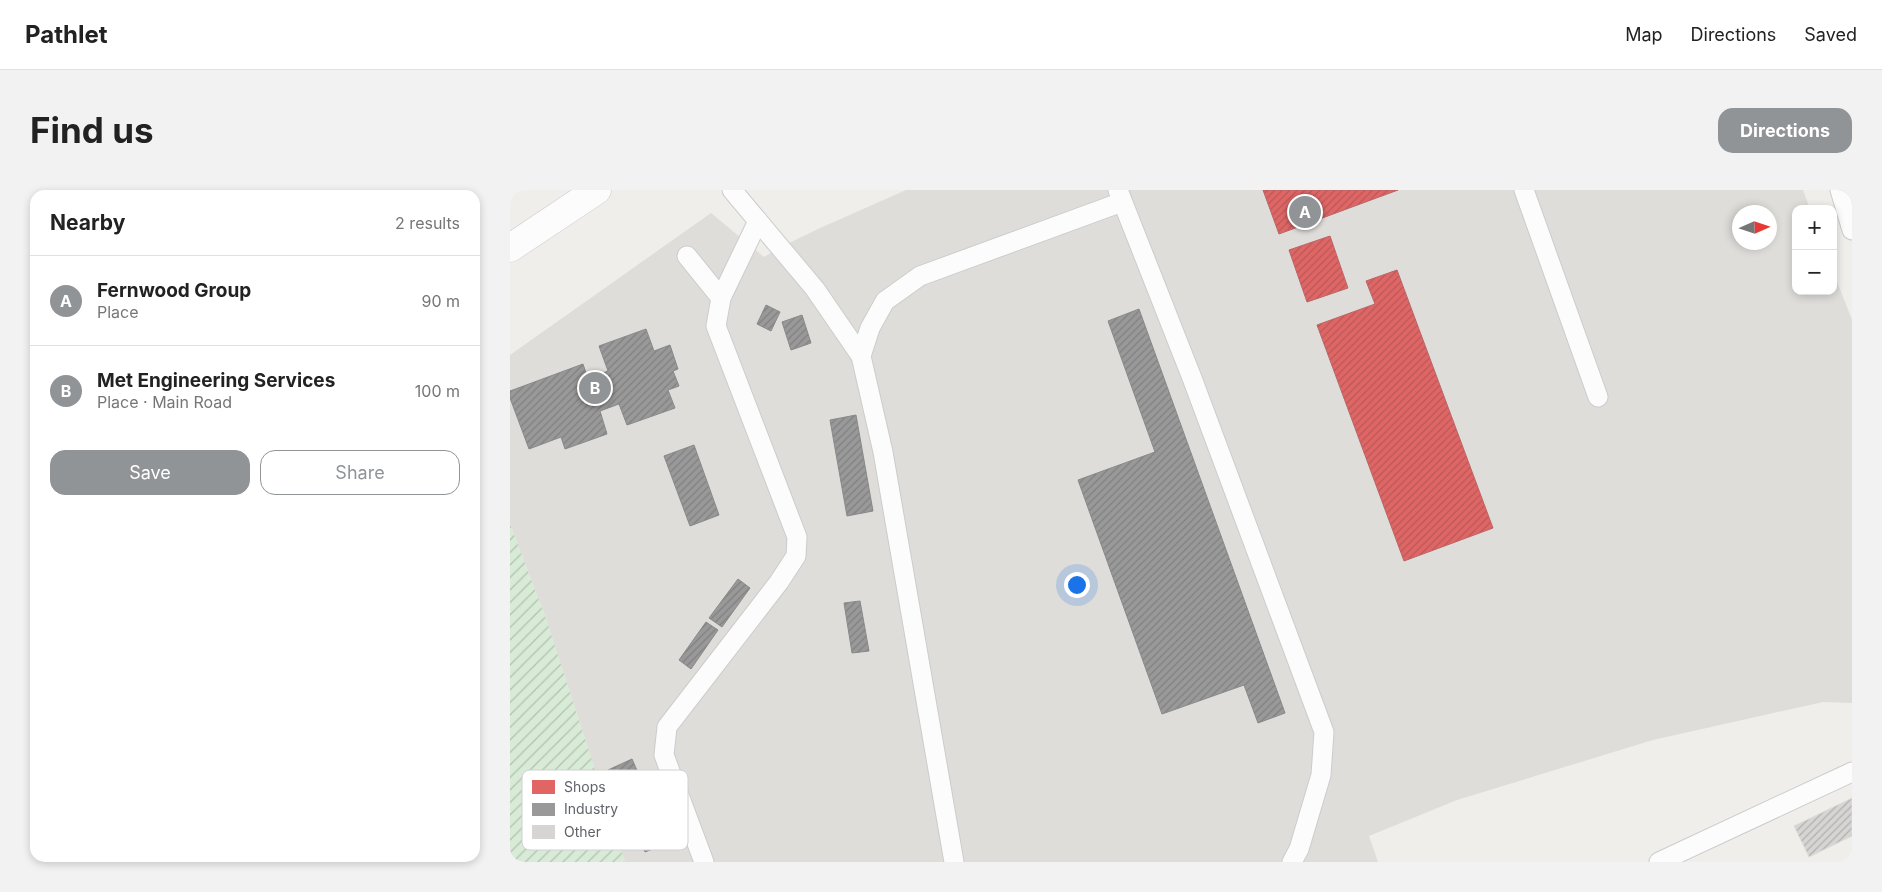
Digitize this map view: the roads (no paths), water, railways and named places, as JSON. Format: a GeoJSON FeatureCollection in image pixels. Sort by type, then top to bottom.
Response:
{"type":"FeatureCollection","features":[{"type":"Feature","properties":{"kind":"main road"},"geometry":{"type":"LineString","coordinates":[[510,248],[596,190]]}},
{"type":"Feature","properties":{"kind":"lane"},"geometry":{"type":"LineString","coordinates":[[732,190],[815,289],[861,356],[883,452],[954,862]]}},
{"type":"Feature","properties":{"kind":"lane"},"geometry":{"type":"LineString","coordinates":[[1524,190],[1598,397]]}},
{"type":"Feature","properties":{"kind":"lane"},"geometry":{"type":"LineString","coordinates":[[1840,190],[1852,230]]}},
{"type":"Feature","properties":{"kind":"lane"},"geometry":{"type":"LineString","coordinates":[[861,356],[870,328],[885,301],[920,276],[1120,196],[1192,378],[1324,732],[1321,775],[1299,849],[1292,862]]}},
{"type":"Feature","properties":{"kind":"lane"},"geometry":{"type":"LineString","coordinates":[[670,770],[664,755],[667,727],[779,582],[796,556],[797,537],[716,326],[721,298],[758,221]]}},
{"type":"Feature","properties":{"kind":"lane"},"geometry":{"type":"LineString","coordinates":[[686,256],[721,298]]}},
{"type":"Feature","properties":{"kind":"lane"},"geometry":{"type":"LineString","coordinates":[[1659,862],[1852,772]]}},
{"type":"Feature","properties":{"kind":"lane"},"geometry":{"type":"LineString","coordinates":[[688,819],[704,862]]}},
{"type":"Feature","properties":{"kind":"place","name":"Fernwood Group"},"geometry":{"type":"Point","coordinates":[1305,212]}},
{"type":"Feature","properties":{"kind":"place","name":"Met Engineering Services"},"geometry":{"type":"Point","coordinates":[595,388]}}]}
